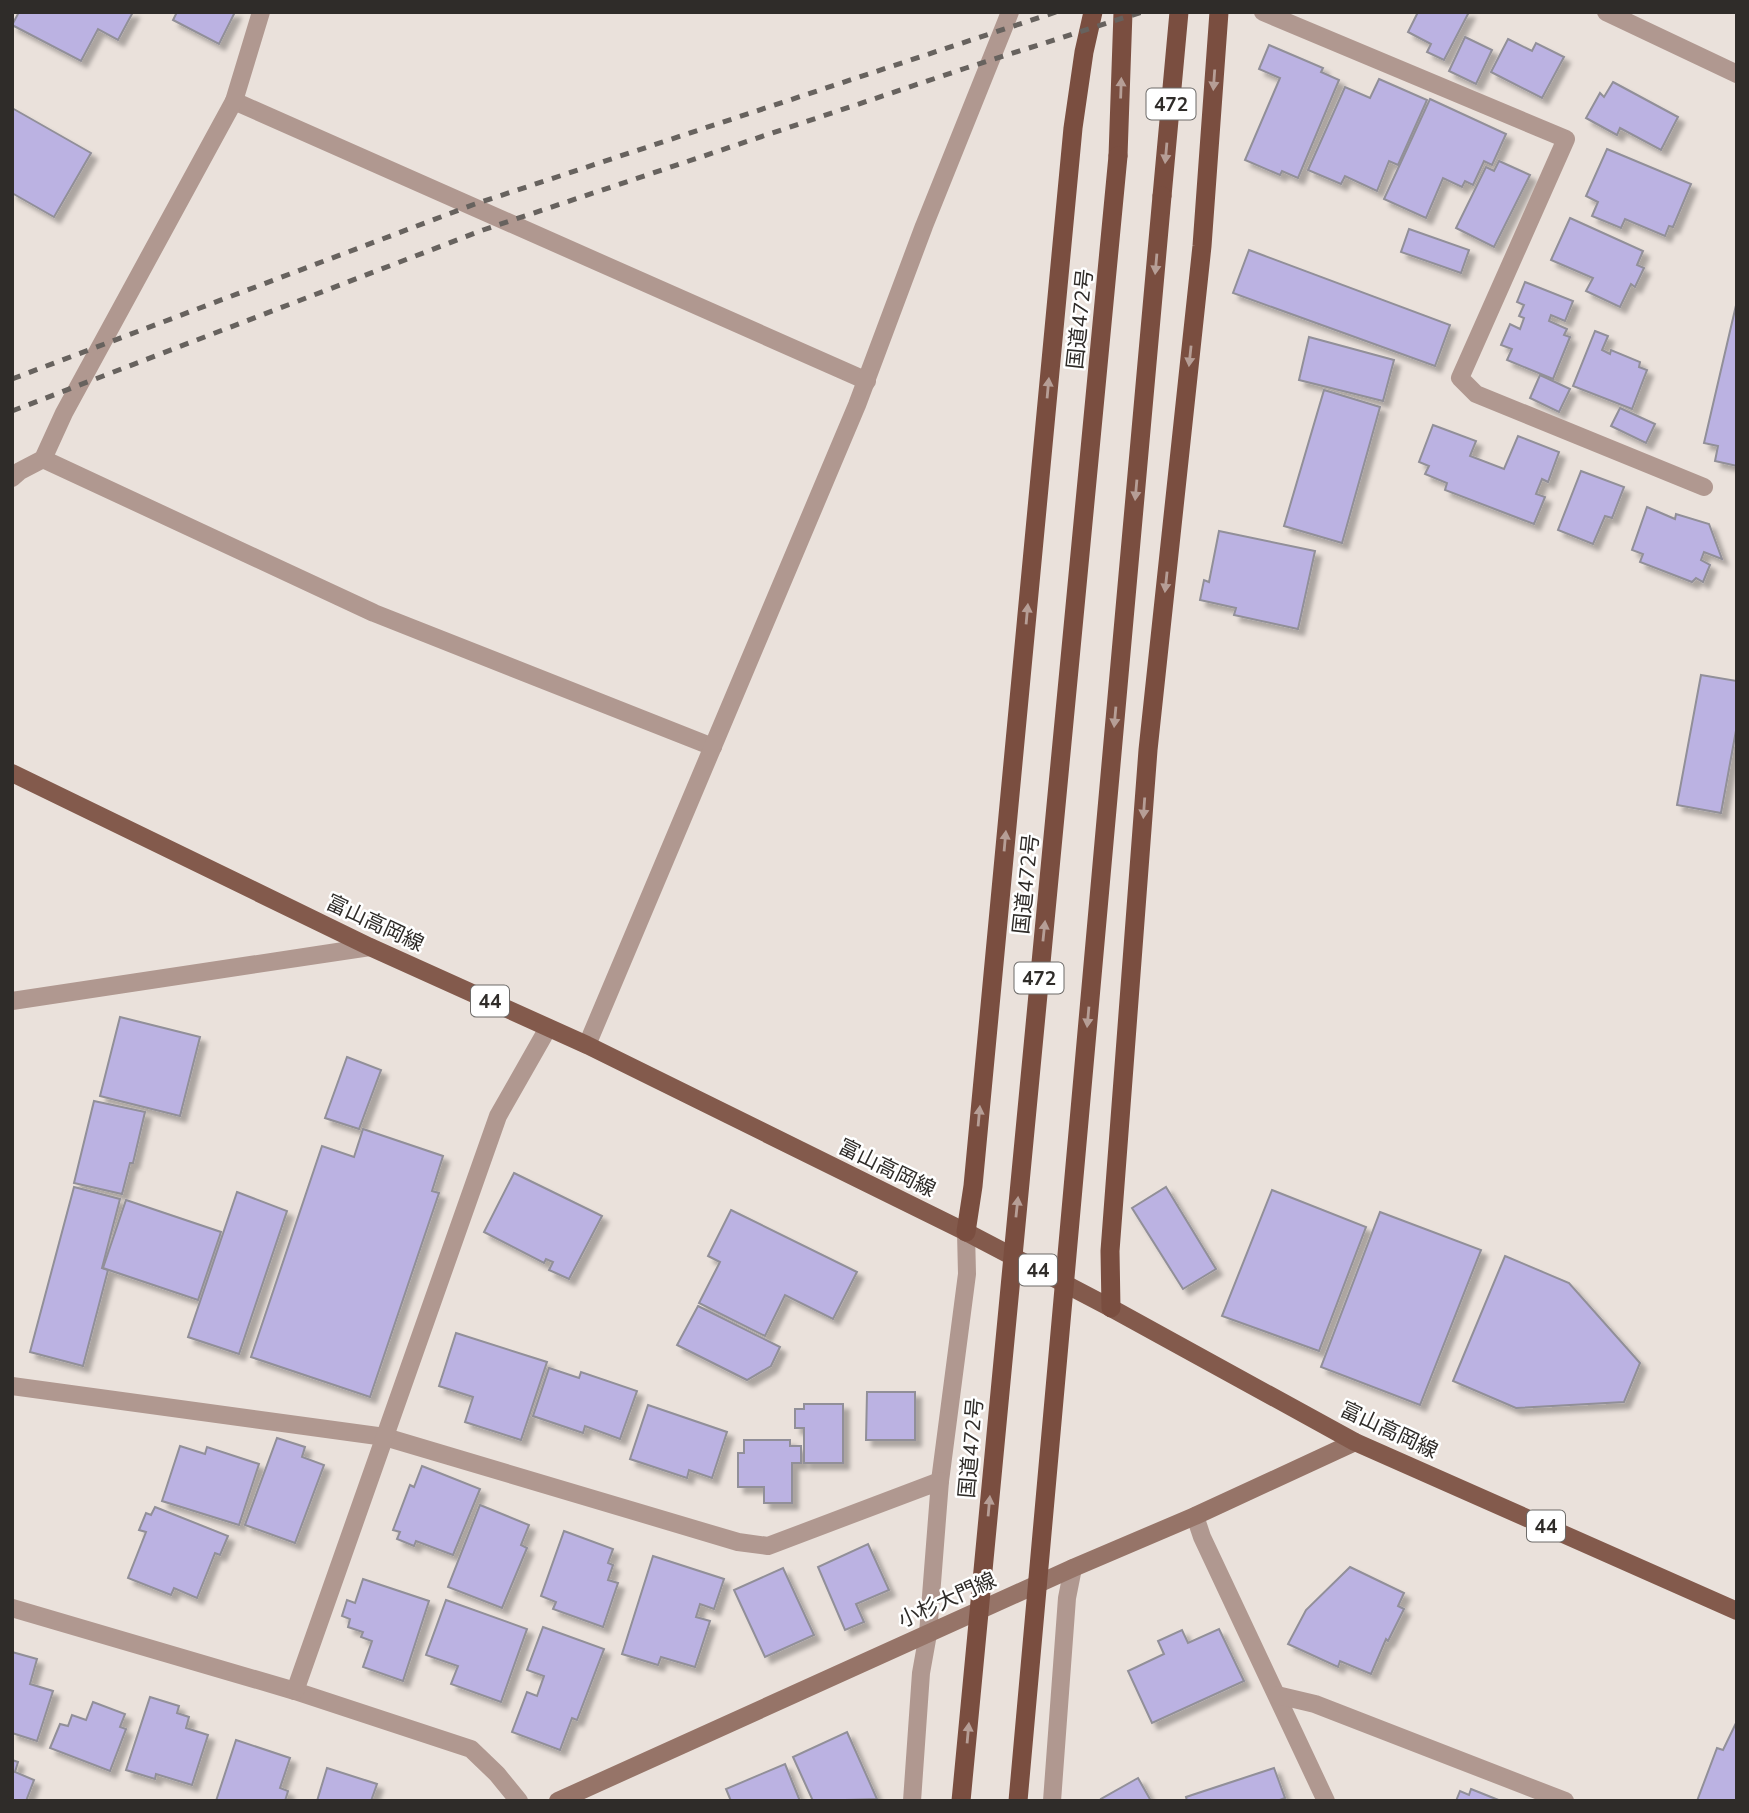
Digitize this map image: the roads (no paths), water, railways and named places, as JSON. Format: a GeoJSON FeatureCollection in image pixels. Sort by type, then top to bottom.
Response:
{"type":"FeatureCollection","features":[{"type":"Feature","properties":{"kind":"highway"},"geometry":{"type":"LineString","coordinates":[[966,1232],[974,1172],[1073,128],[1093,12]]}},
{"type":"Feature","properties":{"kind":"highway","name":"国道472号"},"geometry":{"type":"LineString","coordinates":[[961,1801],[1118,156],[1123,12]]}},
{"type":"Feature","properties":{"kind":"highway","name":"472"},"geometry":{"type":"LineString","coordinates":[[1018,1801],[1180,12]]}},
{"type":"Feature","properties":{"kind":"highway"},"geometry":{"type":"LineString","coordinates":[[1111,1308],[1110,1251],[1148,750],[1202,246],[1219,12]]}},
{"type":"Feature","properties":{"kind":"main road","name":"富山高岡線"},"geometry":{"type":"LineString","coordinates":[[12,773],[370,947],[587,1045],[966,1232],[1355,1441],[1737,1611]]}},
{"type":"Feature","properties":{"kind":"main road","name":"小杉大門線"},"geometry":{"type":"LineString","coordinates":[[558,1801],[1073,1568],[1195,1516],[1355,1441]]}},
{"type":"Feature","properties":{"kind":"street"},"geometry":{"type":"LineString","coordinates":[[12,478],[44,459],[64,413],[234,101],[261,12]]}},
{"type":"Feature","properties":{"kind":"street"},"geometry":{"type":"LineString","coordinates":[[587,1045],[867,381],[924,226],[1010,12]]}},
{"type":"Feature","properties":{"kind":"street"},"geometry":{"type":"LineString","coordinates":[[1263,12],[1566,139],[1460,378],[1476,394],[1704,487]]}},
{"type":"Feature","properties":{"kind":"street"},"geometry":{"type":"LineString","coordinates":[[1606,12],[1737,74]]}},
{"type":"Feature","properties":{"kind":"street"},"geometry":{"type":"LineString","coordinates":[[234,101],[867,381]]}},
{"type":"Feature","properties":{"kind":"street"},"geometry":{"type":"LineString","coordinates":[[44,459],[374,613],[713,747]]}},
{"type":"Feature","properties":{"kind":"street"},"geometry":{"type":"LineString","coordinates":[[12,1001],[370,947]]}},
{"type":"Feature","properties":{"kind":"street"},"geometry":{"type":"LineString","coordinates":[[295,1690],[498,1116],[548,1028]]}},
{"type":"Feature","properties":{"kind":"street"},"geometry":{"type":"LineString","coordinates":[[912,1801],[921,1673],[928,1634],[940,1481],[967,1274],[966,1232]]}},
{"type":"Feature","properties":{"kind":"street"},"geometry":{"type":"LineString","coordinates":[[12,1386],[385,1437],[738,1542],[768,1546],[940,1481]]}},
{"type":"Feature","properties":{"kind":"street"},"geometry":{"type":"LineString","coordinates":[[1195,1516],[1202,1537],[1326,1801]]}},
{"type":"Feature","properties":{"kind":"street"},"geometry":{"type":"LineString","coordinates":[[1052,1801],[1067,1598],[1073,1568]]}},
{"type":"Feature","properties":{"kind":"street"},"geometry":{"type":"LineString","coordinates":[[12,1608],[295,1690],[471,1749],[497,1774],[519,1801]]}},
{"type":"Feature","properties":{"kind":"street"},"geometry":{"type":"LineString","coordinates":[[1277,1695],[1315,1704],[1565,1801]]}},
{"type":"Feature","properties":{"kind":"railway"},"geometry":{"type":"LineString","coordinates":[[12,379],[475,204],[1056,12]]}},
{"type":"Feature","properties":{"kind":"railway"},"geometry":{"type":"LineString","coordinates":[[12,411],[483,230],[966,68],[1142,12]]}}]}
